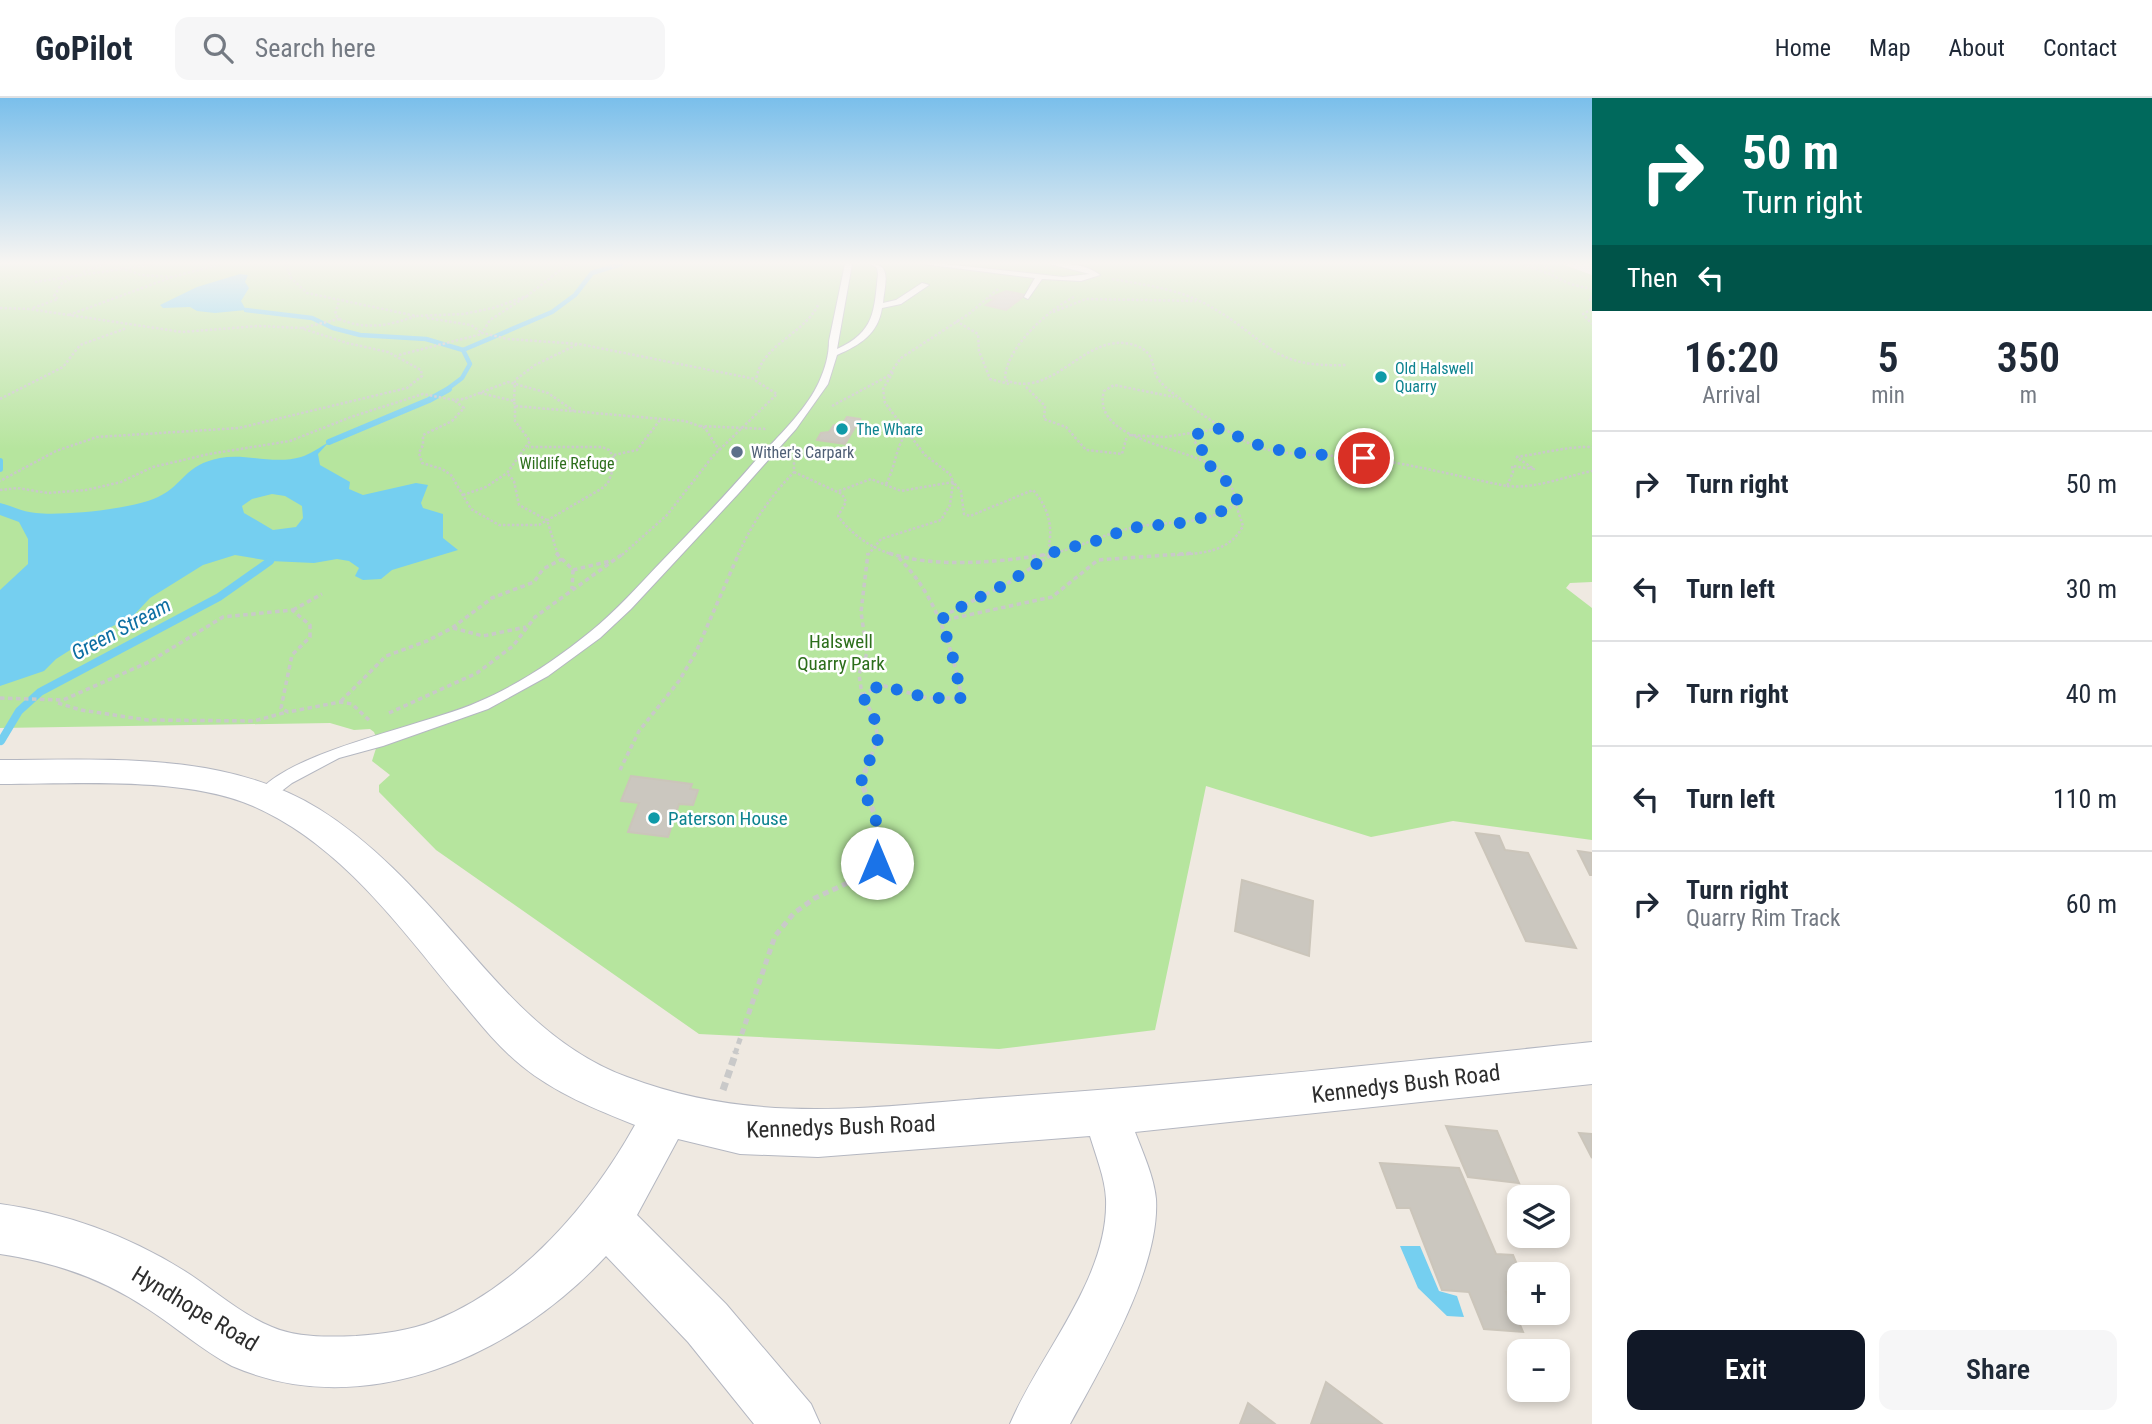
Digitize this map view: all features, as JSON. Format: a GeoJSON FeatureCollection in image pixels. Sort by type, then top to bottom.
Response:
{"type":"FeatureCollection","features":[{"type":"Feature","properties":{"kind":"street","name":"Kennedys Bush Road"},"geometry":{"type":"LineString","coordinates":[[0,772],[148,775],[189,779],[264,796],[323,828],[355,857],[393,894],[523,1040],[552,1062],[586,1082],[687,1120],[770,1133],[826,1132],[1106,1114],[1592,1063]]}},
{"type":"Feature","properties":{"kind":"street"},"geometry":{"type":"LineString","coordinates":[[1040,1424],[1115,1274],[1130,1230],[1131,1198],[1106,1114]]}},
{"type":"Feature","properties":{"kind":"street","name":"Hyndhope Road"},"geometry":{"type":"LineString","coordinates":[[0,1229],[45,1235],[106,1255],[153,1281],[253,1347],[288,1360],[327,1364],[370,1363],[419,1353],[469,1331],[515,1303],[569,1259],[687,1120]]}},
{"type":"Feature","properties":{"kind":"street"},"geometry":{"type":"LineString","coordinates":[[605,1218],[707,1323],[791,1424]]}},
{"type":"Feature","properties":{"kind":"lane"},"geometry":{"type":"LineString","coordinates":[[264,796],[286,779],[334,754],[378,742],[482,706],[508,694],[572,653],[626,606],[792,427],[826,379],[833,354],[836,326]]}},
{"type":"Feature","properties":{"kind":"lane"},"geometry":{"type":"LineString","coordinates":[[833,354],[852,346],[870,333],[872,326]]}},
{"type":"Feature","properties":{"kind":"path"},"geometry":{"type":"LineString","coordinates":[[0,399],[63,367],[85,342],[132,326],[182,332],[258,326],[310,326]]}},
{"type":"Feature","properties":{"kind":"path"},"geometry":{"type":"LineString","coordinates":[[354,326],[372,326]]}},
{"type":"Feature","properties":{"kind":"path"},"geometry":{"type":"LineString","coordinates":[[0,698],[26,696],[81,710],[147,720],[254,721],[340,702],[352,704],[369,721],[477,673],[513,646],[526,627],[615,559],[676,506],[700,471],[775,396],[775,393],[756,379],[579,344],[493,336],[482,333],[472,326]]}},
{"type":"Feature","properties":{"kind":"path"},"geometry":{"type":"LineString","coordinates":[[397,355],[482,333],[486,326]]}},
{"type":"Feature","properties":{"kind":"path"},"geometry":{"type":"LineString","coordinates":[[756,379],[757,369],[763,360],[803,326]]}},
{"type":"Feature","properties":{"kind":"path"},"geometry":{"type":"LineString","coordinates":[[949,326],[901,358],[883,389],[882,396],[925,455],[950,474],[961,491],[964,514],[970,516],[984,512],[1026,490],[1035,491],[1046,508],[1050,522],[1049,545],[1054,552]]}},
{"type":"Feature","properties":{"kind":"path"},"geometry":{"type":"LineString","coordinates":[[964,326],[978,334],[979,351],[990,379],[1030,388],[1045,406],[1044,419],[1066,427],[1086,450],[1122,454],[1126,435]]}},
{"type":"Feature","properties":{"kind":"path"},"geometry":{"type":"LineString","coordinates":[[1015,384],[1006,380],[1005,373],[1022,340],[1037,326]]}},
{"type":"Feature","properties":{"kind":"path"},"geometry":{"type":"LineString","coordinates":[[1238,326],[1274,355],[1306,366],[1346,365]]}},
{"type":"Feature","properties":{"kind":"path"},"geometry":{"type":"LineString","coordinates":[[0,481],[56,451],[97,437],[239,428],[407,388],[422,376],[421,370],[397,355],[347,344],[301,328]]}},
{"type":"Feature","properties":{"kind":"path"},"geometry":{"type":"LineString","coordinates":[[1022,385],[1042,382],[1064,366],[1095,350],[1129,343],[1142,347],[1147,352],[1157,368],[1158,380],[1178,398],[1254,446],[1271,450],[1364,458],[1528,488],[1556,478],[1592,471]]}},
{"type":"Feature","properties":{"kind":"path"},"geometry":{"type":"LineString","coordinates":[[1,490],[17,488],[48,493],[86,490],[121,482],[153,467],[209,454],[290,441],[360,414],[427,395],[454,400],[515,382],[535,365],[579,344]]}},
{"type":"Feature","properties":{"kind":"path"},"geometry":{"type":"LineString","coordinates":[[792,427],[893,372]]}},
{"type":"Feature","properties":{"kind":"path"},"geometry":{"type":"LineString","coordinates":[[463,495],[485,487],[507,473],[528,447],[530,441],[515,421],[515,382]]}},
{"type":"Feature","properties":{"kind":"path"},"geometry":{"type":"LineString","coordinates":[[515,382],[555,396],[574,411]]}},
{"type":"Feature","properties":{"kind":"path"},"geometry":{"type":"LineString","coordinates":[[940,621],[1052,597],[1062,593],[1099,560],[1218,550],[1239,534],[1241,513],[1228,482],[1200,458],[1126,435],[1112,422],[1105,409],[1102,394],[1107,387],[1120,385],[1178,398]]}},
{"type":"Feature","properties":{"kind":"path"},"geometry":{"type":"LineString","coordinates":[[479,393],[514,401]]}},
{"type":"Feature","properties":{"kind":"path"},"geometry":{"type":"LineString","coordinates":[[454,400],[464,408],[452,421],[423,435],[420,459],[422,463],[442,468],[451,475],[471,509],[499,525],[539,524],[591,496],[608,483],[616,461],[613,454],[602,447],[528,447]]}},
{"type":"Feature","properties":{"kind":"path"},"geometry":{"type":"LineString","coordinates":[[515,406],[685,421],[709,432],[719,450]]}},
{"type":"Feature","properties":{"kind":"path"},"geometry":{"type":"LineString","coordinates":[[613,454],[637,450],[660,420]]}},
{"type":"Feature","properties":{"kind":"path"},"geometry":{"type":"LineString","coordinates":[[700,426],[745,426]]}},
{"type":"Feature","properties":{"kind":"path"},"geometry":{"type":"LineString","coordinates":[[1126,435],[1165,437],[1223,428]]}},
{"type":"Feature","properties":{"kind":"path"},"geometry":{"type":"LineString","coordinates":[[885,486],[895,468],[898,444],[907,432]]}},
{"type":"Feature","properties":{"kind":"path"},"geometry":{"type":"LineString","coordinates":[[1200,432],[1193,438],[1202,450],[1200,458]]}},
{"type":"Feature","properties":{"kind":"path"},"geometry":{"type":"LineString","coordinates":[[775,446],[793,449],[794,472]]}},
{"type":"Feature","properties":{"kind":"path"},"geometry":{"type":"LineString","coordinates":[[1507,486],[1513,472],[1512,466],[1534,469],[1516,457],[1550,453],[1574,446],[1592,447]]}},
{"type":"Feature","properties":{"kind":"path"},"geometry":{"type":"LineString","coordinates":[[794,472],[838,491],[846,502],[838,516],[846,529],[872,546],[905,562],[940,621],[950,645],[962,698],[927,698],[881,685],[862,695]]}},
{"type":"Feature","properties":{"kind":"path"},"geometry":{"type":"LineString","coordinates":[[620,770],[628,748],[652,712],[681,679],[696,653],[728,576],[765,504],[776,488],[794,472]]}},
{"type":"Feature","properties":{"kind":"path"},"geometry":{"type":"LineString","coordinates":[[507,473],[514,481],[519,505],[547,520],[556,553],[573,570],[572,590]]}},
{"type":"Feature","properties":{"kind":"path"},"geometry":{"type":"LineString","coordinates":[[838,491],[872,479],[901,491],[933,481],[953,482]]}},
{"type":"Feature","properties":{"kind":"path"},"geometry":{"type":"LineString","coordinates":[[687,1120],[741,1044],[775,936],[794,913],[815,898],[867,874],[877,863],[880,853],[879,837],[874,813],[861,782],[878,739],[874,717],[862,695],[859,674],[867,653],[861,612],[868,553],[872,546],[886,537],[941,520],[950,505],[953,482]]}},
{"type":"Feature","properties":{"kind":"path"},"geometry":{"type":"LineString","coordinates":[[895,555],[980,560],[1054,552],[1093,542],[1130,528],[1201,520],[1236,505]]}},
{"type":"Feature","properties":{"kind":"path"},"geometry":{"type":"LineString","coordinates":[[940,621],[949,613],[1008,583],[1054,552]]}},
{"type":"Feature","properties":{"kind":"path"},"geometry":{"type":"LineString","coordinates":[[340,702],[386,656],[452,628],[492,598],[534,582],[543,569],[562,559]]}},
{"type":"Feature","properties":{"kind":"path"},"geometry":{"type":"LineString","coordinates":[[573,570],[615,559]]}},
{"type":"Feature","properties":{"kind":"path"},"geometry":{"type":"LineString","coordinates":[[55,702],[149,662],[223,617],[292,610],[322,594]]}},
{"type":"Feature","properties":{"kind":"path"},"geometry":{"type":"LineString","coordinates":[[288,712],[281,709],[292,655],[310,637],[310,625],[292,610]]}},
{"type":"Feature","properties":{"kind":"path"},"geometry":{"type":"LineString","coordinates":[[452,628],[483,636],[526,627]]}},
{"type":"Feature","properties":{"kind":"green space","name":"Halswell Quarry Park"},"geometry":{"type":"Polygon","coordinates":[[[0,326],[1592,326],[1592,582],[1570,583],[1566,588],[1592,608],[1592,840],[1453,821],[1371,837],[1206,786],[1155,1030],[999,1049],[699,1034],[436,850],[379,792],[379,785],[390,775],[372,761],[378,742],[370,729],[354,730],[330,723],[0,728],[0,326]]]}},
{"type":"Feature","properties":{"kind":"water"},"geometry":{"type":"Polygon","coordinates":[[[329,442],[318,454],[320,465],[350,482],[349,489],[363,495],[416,483],[428,485],[421,503],[423,508],[443,514],[443,538],[458,550],[392,570],[381,579],[363,580],[355,576],[359,568],[349,561],[270,561],[235,555],[203,565],[150,598],[133,616],[89,638],[56,659],[44,671],[0,686],[0,590],[28,564],[28,539],[19,522],[0,515],[0,503],[48,514],[133,505],[167,492],[192,470],[208,461],[230,457],[291,459],[305,456],[329,442]],[[272,494],[252,499],[242,506],[244,513],[273,530],[296,527],[303,518],[302,506],[285,496],[272,494]]]}},
{"type":"Feature","properties":{"kind":"water"},"geometry":{"type":"Polygon","coordinates":[[[1400,1246],[1420,1246],[1439,1291],[1457,1296],[1464,1317],[1447,1316],[1418,1288],[1400,1246]]]}},
{"type":"Feature","properties":{"kind":"building","name":"The Whare"},"geometry":{"type":"Polygon","coordinates":[[[847,417],[860,419],[845,444],[817,440],[821,433],[829,432],[834,425],[841,426],[847,417]]]}},
{"type":"Feature","properties":{"kind":"building","name":"Paterson House"},"geometry":{"type":"Polygon","coordinates":[[[631,776],[692,784],[690,789],[698,790],[693,805],[679,804],[668,837],[628,832],[639,803],[621,801],[631,776]]]}},
{"type":"Feature","properties":{"kind":"building"},"geometry":{"type":"Polygon","coordinates":[[[1476,833],[1499,836],[1505,850],[1528,853],[1576,948],[1526,941],[1476,833]]]}},
{"type":"Feature","properties":{"kind":"building"},"geometry":{"type":"Polygon","coordinates":[[[1578,851],[1592,853],[1592,875],[1590,875],[1578,851]]]}},
{"type":"Feature","properties":{"kind":"building"},"geometry":{"type":"Polygon","coordinates":[[[1242,880],[1313,901],[1309,956],[1235,931],[1242,880]]]}},
{"type":"Feature","properties":{"kind":"building"},"geometry":{"type":"Polygon","coordinates":[[[1446,1126],[1497,1131],[1519,1183],[1468,1177],[1446,1126]]]}},
{"type":"Feature","properties":{"kind":"building"},"geometry":{"type":"Polygon","coordinates":[[[1579,1133],[1592,1134],[1592,1158],[1579,1133]]]}},
{"type":"Feature","properties":{"kind":"building"},"geometry":{"type":"Polygon","coordinates":[[[1380,1163],[1459,1168],[1496,1254],[1513,1255],[1516,1262],[1507,1262],[1507,1325],[1520,1325],[1523,1332],[1484,1329],[1469,1292],[1442,1290],[1410,1208],[1397,1208],[1380,1163]]]}},
{"type":"Feature","properties":{"kind":"building"},"geometry":{"type":"Polygon","coordinates":[[[1326,1382],[1382,1424],[1311,1424],[1326,1382]]]}},
{"type":"Feature","properties":{"kind":"building"},"geometry":{"type":"Polygon","coordinates":[[[1248,1403],[1275,1424],[1240,1424],[1248,1403]]]}},
{"type":"Feature","properties":{"kind":"waterway"},"geometry":{"type":"LineString","coordinates":[[329,326],[360,335],[426,339],[463,350]]}},
{"type":"Feature","properties":{"kind":"waterway"},"geometry":{"type":"LineString","coordinates":[[463,350],[519,326]]}},
{"type":"Feature","properties":{"kind":"waterway"},"geometry":{"type":"LineString","coordinates":[[446,390],[462,378],[470,364],[463,350]]}},
{"type":"Feature","properties":{"kind":"waterway"},"geometry":{"type":"LineString","coordinates":[[329,442],[449,389]]}},
{"type":"Feature","properties":{"kind":"waterway"},"geometry":{"type":"LineString","coordinates":[[0,461],[0,469]]}},
{"type":"Feature","properties":{"kind":"waterway","name":"Green Stream"},"geometry":{"type":"LineString","coordinates":[[1,741],[19,711],[40,692],[219,597],[270,561]]}},
{"type":"Feature","properties":{"kind":"place","name":"Old Halswell Quarry"},"geometry":{"type":"Point","coordinates":[1381,377]}},
{"type":"Feature","properties":{"kind":"place","name":"The Whare"},"geometry":{"type":"Point","coordinates":[842,429]}},
{"type":"Feature","properties":{"kind":"place","name":"Wither's Carpark"},"geometry":{"type":"Point","coordinates":[737,452]}},
{"type":"Feature","properties":{"kind":"place","name":"Paterson House"},"geometry":{"type":"Point","coordinates":[654,818]}},
{"type":"Feature","properties":{"kind":"route"},"geometry":{"type":"LineString","coordinates":[[877,863],[880,853],[879,837],[874,813],[861,782],[873,758],[878,739],[874,717],[862,695],[881,685],[927,698],[962,698],[950,645],[940,621],[949,613],[1008,583],[1056,551],[1068,550],[1130,528],[1201,520],[1234,507],[1237,499],[1228,482],[1213,466],[1200,458],[1202,450],[1193,438],[1200,432],[1223,428],[1243,441],[1271,450],[1364,458]]}},
{"type":"Feature","properties":{"kind":"park label","name":"Wildlife Refuge"},"geometry":{"type":"Point","coordinates":[567,463]}}]}
